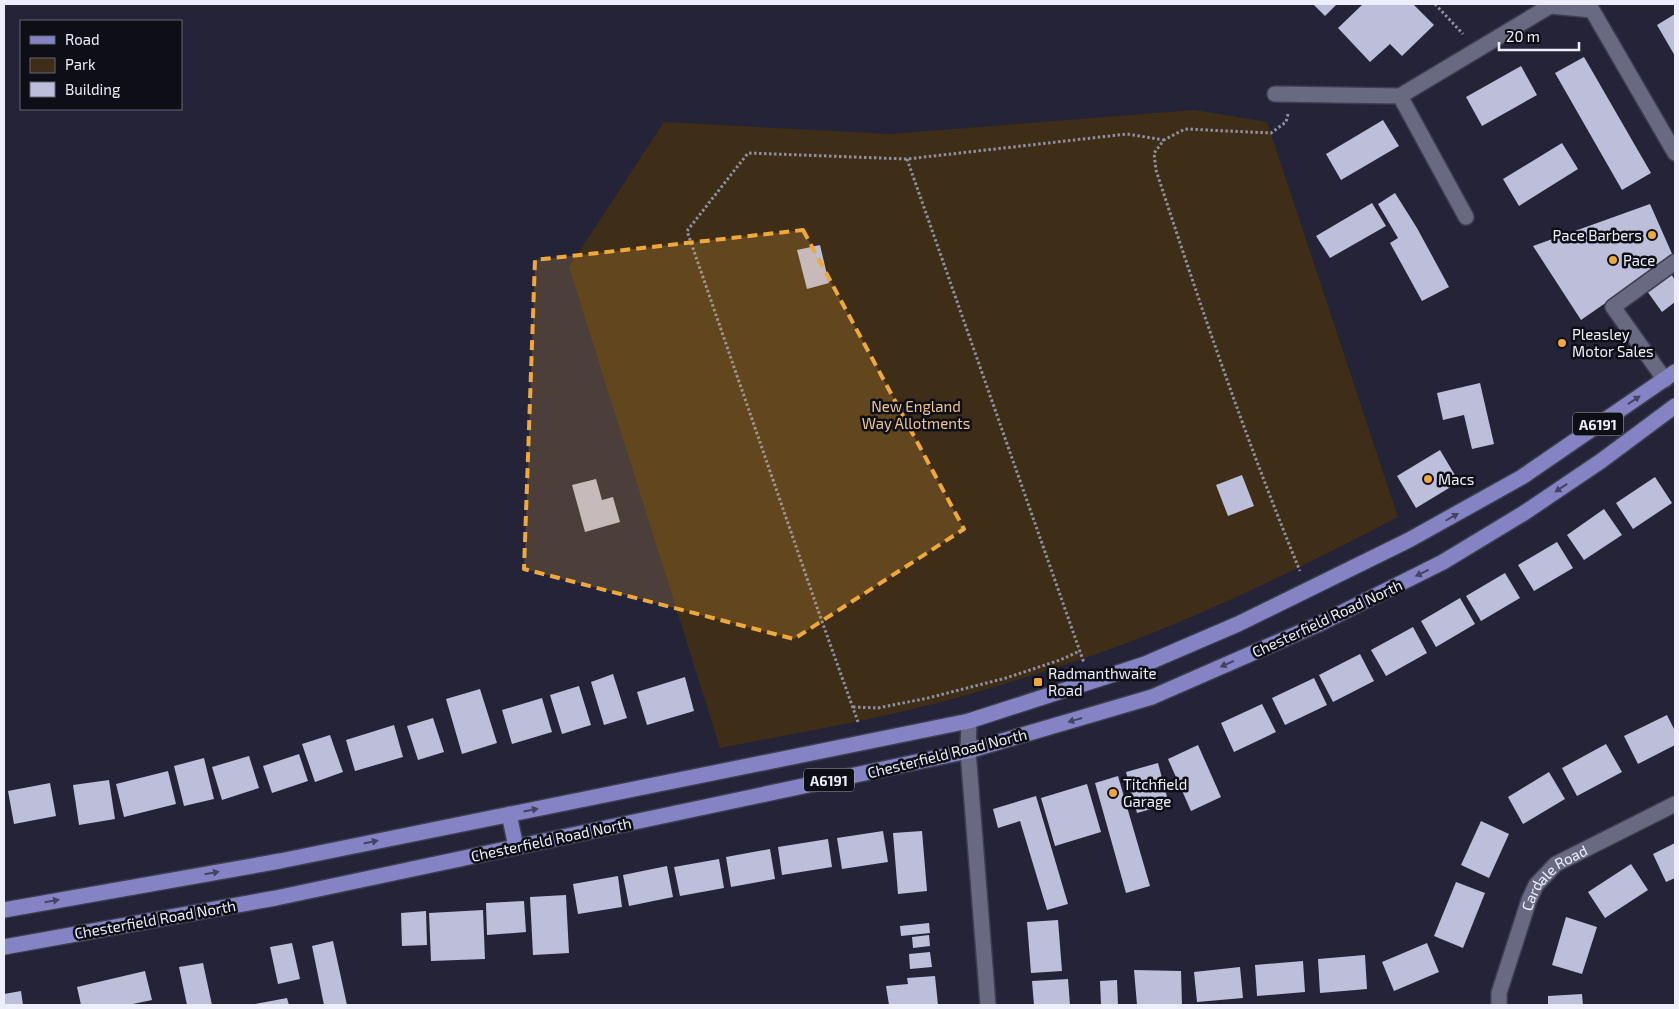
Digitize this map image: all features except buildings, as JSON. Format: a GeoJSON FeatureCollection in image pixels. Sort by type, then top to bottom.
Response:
{"type":"FeatureCollection","features":[{"type":"Feature","properties":{"kind":"main road","name":"Chesterfield Road North"},"geometry":{"type":"LineString","coordinates":[[4,910],[280,861],[969,721],[1145,664],[1238,624],[1308,590],[1409,540],[1522,477],[1670,376]]}},
{"type":"Feature","properties":{"kind":"main road","name":"Chesterfield Road North"},"geometry":{"type":"LineString","coordinates":[[4,946],[276,898],[968,751],[1152,697],[1319,624],[1443,562],[1516,518],[1601,461],[1675,406]]}},
{"type":"Feature","properties":{"kind":"main road"},"geometry":{"type":"LineString","coordinates":[[509,814],[516,847]]}},
{"type":"Feature","properties":{"kind":"street"},"geometry":{"type":"LineString","coordinates":[[1275,94],[1400,96],[1550,6],[1593,7],[1675,153]]}},
{"type":"Feature","properties":{"kind":"street"},"geometry":{"type":"LineString","coordinates":[[1400,96],[1466,217]]}},
{"type":"Feature","properties":{"kind":"street"},"geometry":{"type":"LineString","coordinates":[[1670,376],[1613,306],[1675,262]]}},
{"type":"Feature","properties":{"kind":"street"},"geometry":{"type":"LineString","coordinates":[[969,721],[968,751],[988,1005]]}},
{"type":"Feature","properties":{"kind":"street","name":"Cardale Road"},"geometry":{"type":"LineString","coordinates":[[1499,1005],[1499,993],[1529,900],[1536,885],[1556,864],[1675,804]]}},
{"type":"Feature","properties":{"kind":"path"},"geometry":{"type":"LineString","coordinates":[[1435,4],[1477,50]]}},
{"type":"Feature","properties":{"kind":"path"},"geometry":{"type":"LineString","coordinates":[[1294,94],[1286,122],[1271,133],[1185,129],[1164,140],[1154,153],[1156,170],[1201,308],[1248,442],[1308,590]]}},
{"type":"Feature","properties":{"kind":"path"},"geometry":{"type":"LineString","coordinates":[[865,742],[818,613],[687,231],[748,153],[907,159],[1127,134],[1164,140]]}},
{"type":"Feature","properties":{"kind":"path"},"geometry":{"type":"LineString","coordinates":[[907,159],[1092,681]]}},
{"type":"Feature","properties":{"kind":"path"},"geometry":{"type":"LineString","coordinates":[[852,707],[878,708],[936,696],[1006,678],[1060,660],[1080,651]]}},
{"type":"Feature","properties":{"kind":"highlighted area"},"geometry":{"type":"Polygon","coordinates":[[[803,230],[964,529],[794,639],[524,569],[535,260],[803,230]]]}},
{"type":"Feature","properties":{"kind":"green space","name":"New England Way Allotments"},"geometry":{"type":"Polygon","coordinates":[[[1194,110],[1267,122],[1398,517],[1203,612],[1082,659],[967,695],[906,711],[720,748],[569,267],[664,122],[890,134],[1194,110]]]}},
{"type":"Feature","properties":{"kind":"place","name":"Pace Barbers"},"geometry":{"type":"Point","coordinates":[1652,235]}},
{"type":"Feature","properties":{"kind":"place","name":"Pace"},"geometry":{"type":"Point","coordinates":[1613,260]}},
{"type":"Feature","properties":{"kind":"place","name":"Pleasley Motor Sales"},"geometry":{"type":"Point","coordinates":[1562,343]}},
{"type":"Feature","properties":{"kind":"place","name":"Macs"},"geometry":{"type":"Point","coordinates":[1428,479]}},
{"type":"Feature","properties":{"kind":"place","name":"Radmanthwaite Road"},"geometry":{"type":"Point","coordinates":[1038,682]}},
{"type":"Feature","properties":{"kind":"place","name":"Titchfield Garage"},"geometry":{"type":"Point","coordinates":[1113,793]}}]}
